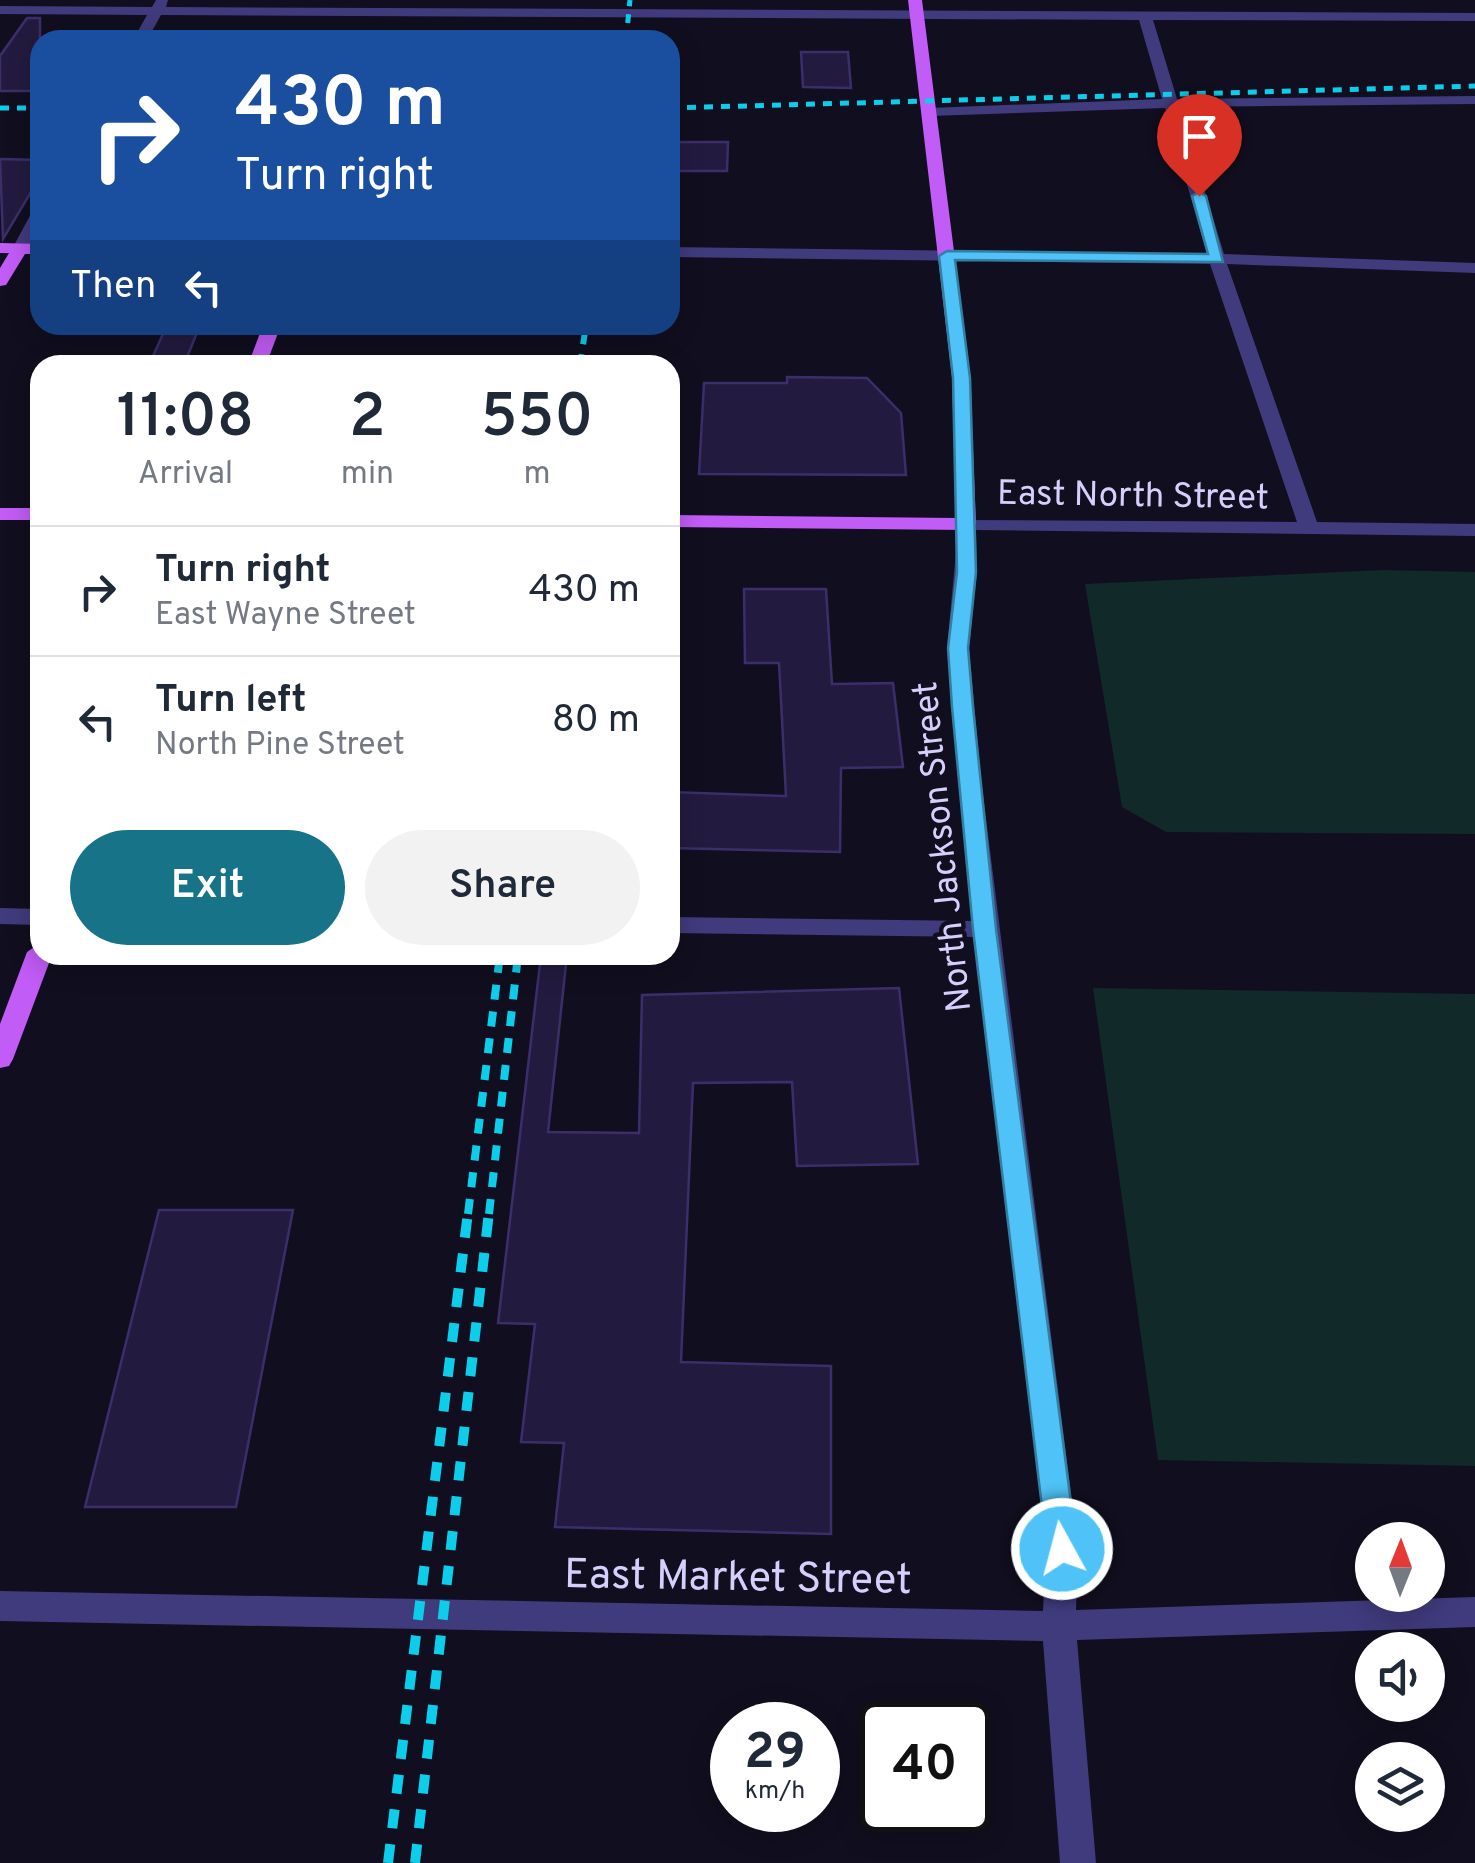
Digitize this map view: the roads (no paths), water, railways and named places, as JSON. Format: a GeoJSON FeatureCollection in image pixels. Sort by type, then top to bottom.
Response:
{"type":"FeatureCollection","features":[{"type":"Feature","properties":{"kind":"main road","name":"North Jackson Street"},"geometry":{"type":"LineString","coordinates":[[916,7],[962,378],[966,524]]}},
{"type":"Feature","properties":{"kind":"main road"},"geometry":{"type":"LineString","coordinates":[[0,248],[30,248]]}},
{"type":"Feature","properties":{"kind":"main road"},"geometry":{"type":"LineString","coordinates":[[0,281],[20,248]]}},
{"type":"Feature","properties":{"kind":"main road"},"geometry":{"type":"LineString","coordinates":[[0,514],[30,514]]}},
{"type":"Feature","properties":{"kind":"main road","name":"East North Street"},"geometry":{"type":"LineString","coordinates":[[680,521],[966,524]]}},
{"type":"Feature","properties":{"kind":"main road"},"geometry":{"type":"LineString","coordinates":[[0,1060],[35,965]]}},
{"type":"Feature","properties":{"kind":"street"},"geometry":{"type":"LineString","coordinates":[[1226,0],[1233,16]]}},
{"type":"Feature","properties":{"kind":"street"},"geometry":{"type":"LineString","coordinates":[[0,10],[160,5],[916,7],[1145,16],[1475,17]]}},
{"type":"Feature","properties":{"kind":"street"},"geometry":{"type":"LineString","coordinates":[[146,30],[160,5]]}},
{"type":"Feature","properties":{"kind":"street"},"geometry":{"type":"LineString","coordinates":[[1145,16],[1217,259],[1310,528]]}},
{"type":"Feature","properties":{"kind":"street"},"geometry":{"type":"LineString","coordinates":[[930,112],[1172,103],[1475,100]]}},
{"type":"Feature","properties":{"kind":"street"},"geometry":{"type":"LineString","coordinates":[[20,248],[30,230]]}},
{"type":"Feature","properties":{"kind":"street"},"geometry":{"type":"LineString","coordinates":[[680,252],[1217,259],[1475,268]]}},
{"type":"Feature","properties":{"kind":"street","name":"East North Street"},"geometry":{"type":"LineString","coordinates":[[966,524],[1475,530]]}},
{"type":"Feature","properties":{"kind":"street","name":"North Jackson Street"},"geometry":{"type":"LineString","coordinates":[[966,524],[967,572],[958,648],[984,929],[1062,1549],[1059,1626],[1078,1863]]}},
{"type":"Feature","properties":{"kind":"street"},"geometry":{"type":"LineString","coordinates":[[0,916],[30,917]]}},
{"type":"Feature","properties":{"kind":"street"},"geometry":{"type":"LineString","coordinates":[[680,925],[984,929]]}},
{"type":"Feature","properties":{"kind":"street","name":"East Market Street"},"geometry":{"type":"LineString","coordinates":[[0,1606],[1059,1626],[1475,1612]]}},
{"type":"Feature","properties":{"kind":"railway"},"geometry":{"type":"LineString","coordinates":[[627,30],[630,0]]}},
{"type":"Feature","properties":{"kind":"railway"},"geometry":{"type":"LineString","coordinates":[[680,108],[1475,86]]}},
{"type":"Feature","properties":{"kind":"railway"},"geometry":{"type":"LineString","coordinates":[[0,108],[30,108]]}},
{"type":"Feature","properties":{"kind":"railway"},"geometry":{"type":"LineString","coordinates":[[582,355],[584,335]]}},
{"type":"Feature","properties":{"kind":"railway"},"geometry":{"type":"LineString","coordinates":[[468,1214],[499,965]]}},
{"type":"Feature","properties":{"kind":"railway"},"geometry":{"type":"LineString","coordinates":[[489,1214],[517,965]]}},
{"type":"Feature","properties":{"kind":"railway"},"geometry":{"type":"LineString","coordinates":[[388,1863],[468,1212]]}},
{"type":"Feature","properties":{"kind":"railway"},"geometry":{"type":"LineString","coordinates":[[415,1863],[489,1212]]}}]}
